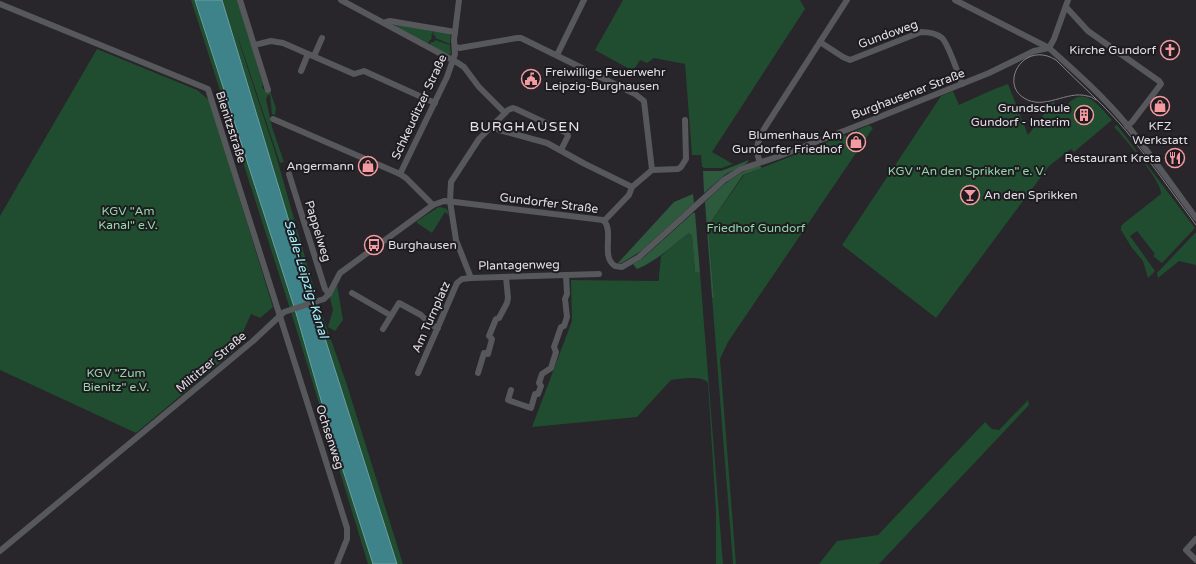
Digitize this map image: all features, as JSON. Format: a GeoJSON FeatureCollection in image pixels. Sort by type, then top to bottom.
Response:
{"type":"FeatureCollection","features":[{"type":"Feature","properties":{"kind":"street"},"geometry":{"type":"LineString","coordinates":[[240,0],[268,90]]}},
{"type":"Feature","properties":{"kind":"street"},"geometry":{"type":"LineString","coordinates":[[341,0],[464,67],[479,87],[505,113],[510,109],[516,109],[567,133],[568,136],[561,150]]}},
{"type":"Feature","properties":{"kind":"street","name":"Schkeuditzer Straße"},"geometry":{"type":"LineString","coordinates":[[400,174],[454,61],[455,32],[459,0]]}},
{"type":"Feature","properties":{"kind":"street"},"geometry":{"type":"LineString","coordinates":[[557,55],[583,2],[576,0]]}},
{"type":"Feature","properties":{"kind":"street"},"geometry":{"type":"LineString","coordinates":[[760,162],[756,154],[764,129],[847,0]]}},
{"type":"Feature","properties":{"kind":"street"},"geometry":{"type":"LineString","coordinates":[[955,0],[1049,48],[1087,84],[1127,126],[1196,218]]}},
{"type":"Feature","properties":{"kind":"street"},"geometry":{"type":"LineString","coordinates":[[1049,48],[1054,39],[1068,0]]}},
{"type":"Feature","properties":{"kind":"street","name":"Bienitzstraße"},"geometry":{"type":"LineString","coordinates":[[0,4],[208,89],[279,316]]}},
{"type":"Feature","properties":{"kind":"street"},"geometry":{"type":"LineString","coordinates":[[1066,7],[1088,31],[1161,84],[1132,122],[1127,126]]}},
{"type":"Feature","properties":{"kind":"street"},"geometry":{"type":"LineString","coordinates":[[385,23],[396,22],[455,32]]}},
{"type":"Feature","properties":{"kind":"street","name":"Gundoweg"},"geometry":{"type":"LineString","coordinates":[[820,42],[850,60],[921,32],[933,33],[940,36],[945,42],[962,84]]}},
{"type":"Feature","properties":{"kind":"street"},"geometry":{"type":"LineString","coordinates":[[300,72],[322,38]]}},
{"type":"Feature","properties":{"kind":"street"},"geometry":{"type":"LineString","coordinates":[[455,47],[460,48],[521,38],[636,94],[644,102],[652,170]]}},
{"type":"Feature","properties":{"kind":"street"},"geometry":{"type":"LineString","coordinates":[[254,45],[278,41],[354,74],[364,71],[435,103]]}},
{"type":"Feature","properties":{"kind":"street","name":"Burghausener Straße"},"geometry":{"type":"LineString","coordinates":[[657,241],[741,168],[989,74],[1034,51],[1049,48]]}},
{"type":"Feature","properties":{"kind":"street","name":"Plantagenweg"},"geometry":{"type":"LineString","coordinates":[[505,113],[479,139],[452,179],[449,194],[456,240],[472,278],[599,274]]}},
{"type":"Feature","properties":{"kind":"street"},"geometry":{"type":"LineString","coordinates":[[273,119],[400,174],[436,204]]}},
{"type":"Feature","properties":{"kind":"street"},"geometry":{"type":"LineString","coordinates":[[604,222],[629,195],[632,187],[652,170],[678,169],[681,167],[686,159],[685,120]]}},
{"type":"Feature","properties":{"kind":"street"},"geometry":{"type":"LineString","coordinates":[[493,126],[499,130],[548,143],[585,164],[632,187]]}},
{"type":"Feature","properties":{"kind":"street","name":"Pappelweg"},"geometry":{"type":"LineString","coordinates":[[289,174],[325,289],[329,294]]}},
{"type":"Feature","properties":{"kind":"street","name":"Gundorfer Straße"},"geometry":{"type":"LineString","coordinates":[[436,204],[450,201],[600,220],[607,226],[609,258],[615,266],[622,267],[639,257],[657,241]]}},
{"type":"Feature","properties":{"kind":"street","name":"Miltitzer Straße"},"geometry":{"type":"LineString","coordinates":[[0,551],[247,346],[279,316],[288,311],[320,300],[329,294],[340,273],[436,204]]}},
{"type":"Feature","properties":{"kind":"street"},"geometry":{"type":"LineString","coordinates":[[511,390],[508,400],[531,408],[536,394],[538,394],[541,386],[539,384],[542,374],[551,368],[556,352],[554,348],[561,327],[564,326],[567,317],[565,299],[567,294],[566,275]]}},
{"type":"Feature","properties":{"kind":"street"},"geometry":{"type":"LineString","coordinates":[[478,374],[484,353],[488,354],[492,340],[489,336],[496,319],[499,318],[507,303],[506,277]]}},
{"type":"Feature","properties":{"kind":"street","name":"Am Turnplatz"},"geometry":{"type":"LineString","coordinates":[[418,374],[457,283],[462,279],[472,278]]}},
{"type":"Feature","properties":{"kind":"street"},"geometry":{"type":"LineString","coordinates":[[352,293],[390,315]]}},
{"type":"Feature","properties":{"kind":"street"},"geometry":{"type":"LineString","coordinates":[[383,329],[398,302],[421,315],[438,328]]}},
{"type":"Feature","properties":{"kind":"street","name":"Ochsenweg"},"geometry":{"type":"LineString","coordinates":[[279,316],[347,528],[346,544],[337,564]]}},
{"type":"Feature","properties":{"kind":"street"},"geometry":{"type":"LineString","coordinates":[[1196,539],[1186,550],[1196,560]]}},
{"type":"Feature","properties":{"kind":"green space"},"geometry":{"type":"Polygon","coordinates":[[[191,0],[195,0],[296,313],[325,414],[373,564],[368,564],[292,315],[191,0]]]}},
{"type":"Feature","properties":{"kind":"green space"},"geometry":{"type":"Polygon","coordinates":[[[222,0],[238,0],[263,89],[270,91],[276,108],[275,115],[272,114],[270,95],[268,95],[266,99],[272,127],[284,162],[280,163],[237,34],[275,152],[319,306],[346,382],[403,564],[397,564],[315,307],[222,0]]]}},
{"type":"Feature","properties":{"kind":"green space"},"geometry":{"type":"Polygon","coordinates":[[[623,0],[800,0],[805,9],[712,152],[733,164],[722,168],[705,168],[702,167],[701,155],[692,155],[685,64],[654,58],[647,63],[640,60],[633,71],[595,50],[623,0]]]}},
{"type":"Feature","properties":{"kind":"green space"},"geometry":{"type":"Polygon","coordinates":[[[396,24],[433,30],[432,35],[430,35],[432,36],[431,40],[428,44],[395,26],[396,24]]]}},
{"type":"Feature","properties":{"kind":"green space"},"geometry":{"type":"Polygon","coordinates":[[[434,31],[451,33],[450,44],[435,38],[436,36],[433,35],[434,31]]]}},
{"type":"Feature","properties":{"kind":"green space"},"geometry":{"type":"Polygon","coordinates":[[[435,40],[450,45],[451,54],[446,54],[430,45],[431,42],[434,42],[435,40]]]}},
{"type":"Feature","properties":{"kind":"green space","name":"KGV \"Am Kanal\" e.V."},"geometry":{"type":"Polygon","coordinates":[[[97,49],[197,90],[209,100],[273,307],[260,318],[251,314],[235,350],[136,433],[0,370],[0,216],[97,49]]]}},
{"type":"Feature","properties":{"kind":"green space","name":"KGV \"An den Sprikken\" e. V."},"geometry":{"type":"Polygon","coordinates":[[[1008,84],[1028,135],[1053,102],[1063,111],[1070,102],[1077,97],[1088,98],[1099,106],[1112,120],[1074,152],[1071,149],[1049,166],[936,318],[842,245],[941,96],[953,91],[959,105],[1008,84]]]}},
{"type":"Feature","properties":{"kind":"green space","name":"Friedhof Gundorf"},"geometry":{"type":"Polygon","coordinates":[[[869,125],[873,128],[728,342],[720,359],[736,564],[733,564],[712,297],[714,297],[708,226],[744,175],[845,135],[848,138],[851,133],[869,125]]]}},
{"type":"Feature","properties":{"kind":"green space"},"geometry":{"type":"Polygon","coordinates":[[[1117,125],[1195,228],[1162,263],[1153,256],[1155,254],[1137,231],[1130,236],[1155,271],[1148,278],[1143,261],[1132,248],[1121,230],[1121,226],[1161,194],[1160,188],[1144,162],[1114,127],[1117,125]]]}},
{"type":"Feature","properties":{"kind":"green space"},"geometry":{"type":"Polygon","coordinates":[[[749,160],[747,163],[726,174],[704,193],[703,171],[721,171],[749,160]]]}},
{"type":"Feature","properties":{"kind":"green space"},"geometry":{"type":"Polygon","coordinates":[[[759,165],[762,168],[743,175],[708,226],[714,297],[712,297],[705,202],[730,180],[750,168],[759,165]]]}},
{"type":"Feature","properties":{"kind":"green space"},"geometry":{"type":"Polygon","coordinates":[[[693,194],[694,203],[641,251],[622,263],[618,263],[674,202],[693,194]]]}},
{"type":"Feature","properties":{"kind":"green space"},"geometry":{"type":"Polygon","coordinates":[[[440,207],[447,209],[449,215],[445,212],[432,233],[417,223],[417,221],[440,207]]]}},
{"type":"Feature","properties":{"kind":"green space"},"geometry":{"type":"Polygon","coordinates":[[[693,213],[695,213],[700,273],[695,272],[692,236],[689,233],[658,258],[637,269],[633,264],[643,258],[693,213]]]}},
{"type":"Feature","properties":{"kind":"green space"},"geometry":{"type":"Polygon","coordinates":[[[1196,232],[1196,265],[1179,261],[1158,278],[1157,273],[1196,232]]]}},
{"type":"Feature","properties":{"kind":"green space"},"geometry":{"type":"Polygon","coordinates":[[[689,233],[692,236],[695,272],[700,273],[723,564],[716,564],[716,512],[708,383],[696,378],[671,380],[637,417],[532,427],[572,321],[571,280],[659,281],[661,256],[689,233]]]}},
{"type":"Feature","properties":{"kind":"green space"},"geometry":{"type":"Polygon","coordinates":[[[337,285],[343,320],[335,331],[328,327],[333,310],[330,298],[337,285]]]}},
{"type":"Feature","properties":{"kind":"green space"},"geometry":{"type":"Polygon","coordinates":[[[1028,400],[1029,405],[879,564],[819,564],[837,541],[878,535],[985,422],[992,429],[999,430],[1028,400]]]}},
{"type":"Feature","properties":{"kind":"water","name":"Saale-Leipzig-Kanal"},"geometry":{"type":"Polygon","coordinates":[[[195,0],[222,0],[315,307],[397,564],[373,564],[325,414],[296,313],[195,0]]]}},
{"type":"Feature","properties":{"kind":"tram line"},"geometry":{"type":"LineString","coordinates":[[1096,100],[1089,96],[1079,95],[1047,101],[1032,101],[1024,98],[1017,91],[1014,83],[1015,74],[1025,59],[1034,55],[1044,55],[1056,60],[1119,122],[1196,225]]}},
{"type":"Feature","properties":{"kind":"place","name":"Kirche Gundorf"},"geometry":{"type":"Point","coordinates":[1170,50]}},
{"type":"Feature","properties":{"kind":"place","name":"Freiwillige Feuerwehr Leipzig-Burghausen"},"geometry":{"type":"Point","coordinates":[531,79]}},
{"type":"Feature","properties":{"kind":"place","name":"KFZ Werkstatt"},"geometry":{"type":"Point","coordinates":[1160,106]}},
{"type":"Feature","properties":{"kind":"place","name":"Grundschule Gundorf - Interim"},"geometry":{"type":"Point","coordinates":[1084,115]}},
{"type":"Feature","properties":{"kind":"place","name":"Blumenhaus Am Gundorfer Friedhof"},"geometry":{"type":"Point","coordinates":[856,142]}},
{"type":"Feature","properties":{"kind":"place","name":"Restaurant Kreta"},"geometry":{"type":"Point","coordinates":[1175,158]}},
{"type":"Feature","properties":{"kind":"place","name":"Angermann"},"geometry":{"type":"Point","coordinates":[368,166]}},
{"type":"Feature","properties":{"kind":"place","name":"An den Sprikken"},"geometry":{"type":"Point","coordinates":[970,195]}},
{"type":"Feature","properties":{"kind":"place","name":"Burghausen"},"geometry":{"type":"Point","coordinates":[374,245]}},
{"type":"Feature","properties":{"kind":"district","name":"BURGHAUSEN"},"geometry":{"type":"Point","coordinates":[525,126]}},
{"type":"Feature","properties":{"kind":"park label","name":"KGV \"Zum Bienitz\" e.V."},"geometry":{"type":"Point","coordinates":[116,380]}}]}
